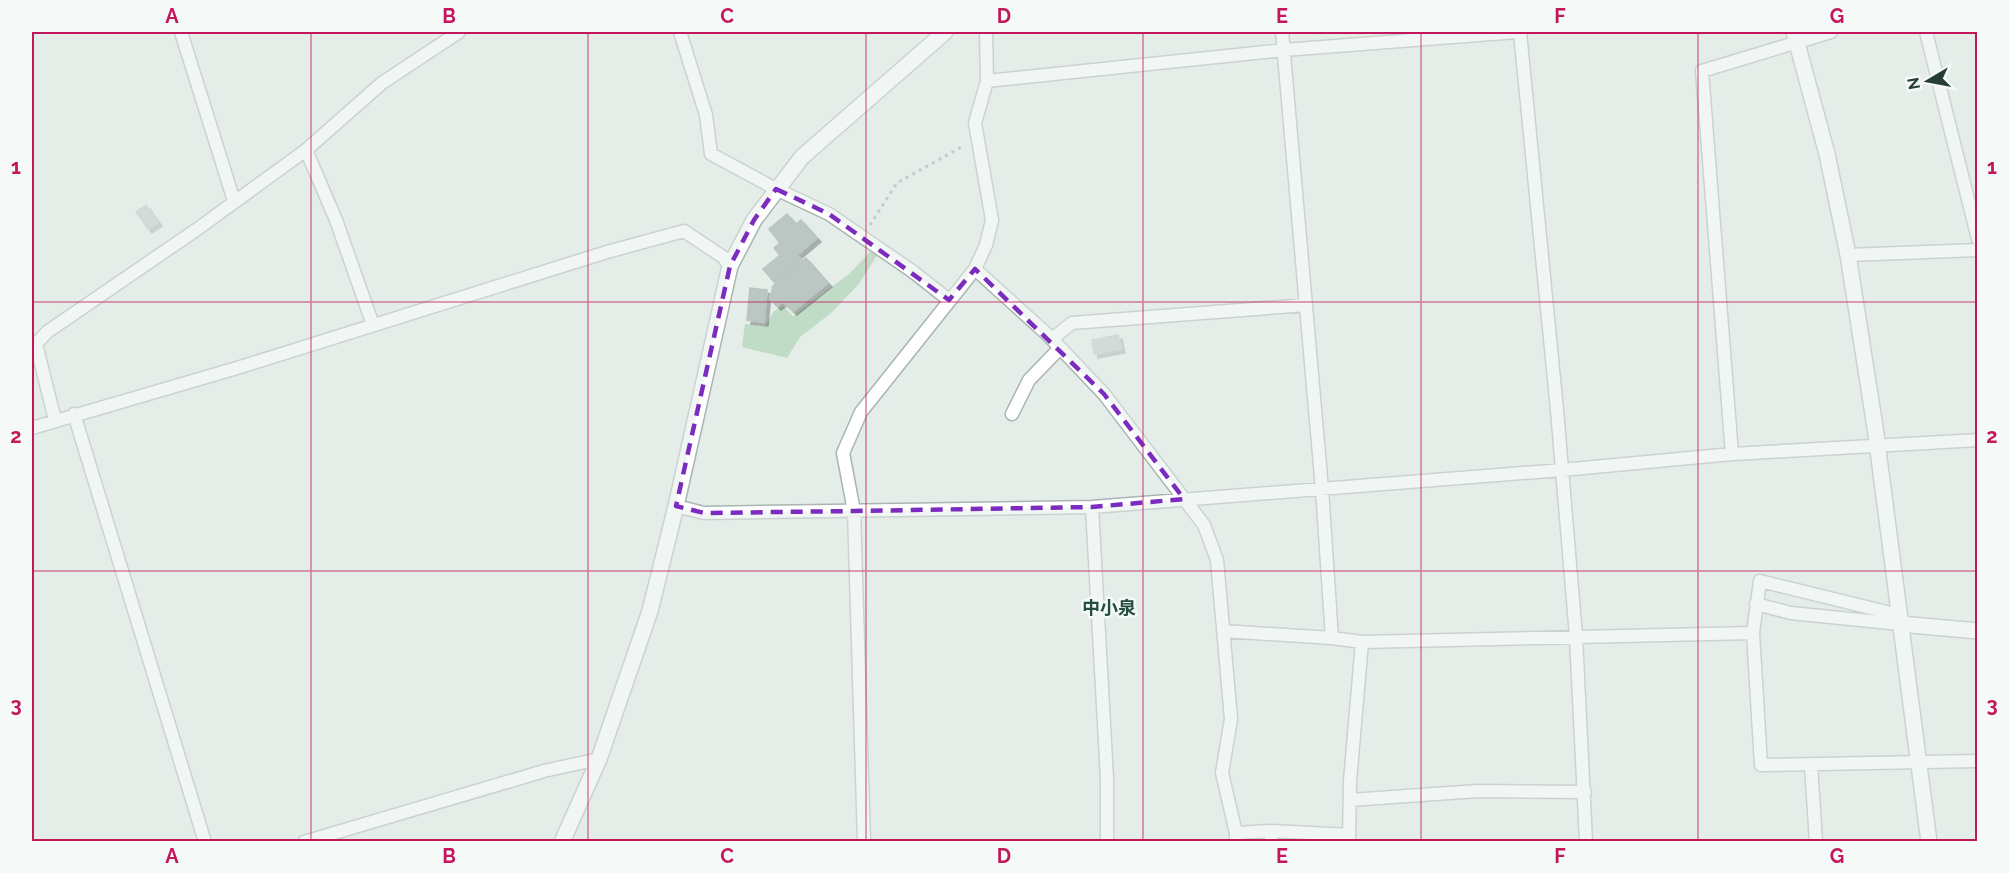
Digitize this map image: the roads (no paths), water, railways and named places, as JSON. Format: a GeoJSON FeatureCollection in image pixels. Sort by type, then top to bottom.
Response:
{"type":"FeatureCollection","features":[{"type":"Feature","properties":{"kind":"street"},"geometry":{"type":"LineString","coordinates":[[181,32],[234,201]]}},
{"type":"Feature","properties":{"kind":"street"},"geometry":{"type":"LineString","coordinates":[[55,420],[36,344],[47,332],[196,230],[306,150],[382,84],[459,32]]}},
{"type":"Feature","properties":{"kind":"street"},"geometry":{"type":"LineString","coordinates":[[680,32],[706,115],[711,154],[829,214],[912,271],[949,300]]}},
{"type":"Feature","properties":{"kind":"street"},"geometry":{"type":"LineString","coordinates":[[562,842],[599,759],[650,611],[730,266],[754,220],[802,157],[945,32]]}},
{"type":"Feature","properties":{"kind":"street"},"geometry":{"type":"LineString","coordinates":[[864,842],[854,511],[843,453],[861,412],[975,269],[986,245],[992,220],[975,123],[987,81],[987,32]]}},
{"type":"Feature","properties":{"kind":"street"},"geometry":{"type":"LineString","coordinates":[[1282,32],[1322,489],[1332,638]]}},
{"type":"Feature","properties":{"kind":"street"},"geometry":{"type":"LineString","coordinates":[[987,81],[1284,50],[1519,32],[1576,636],[1586,842]]}},
{"type":"Feature","properties":{"kind":"street"},"geometry":{"type":"LineString","coordinates":[[1732,454],[1702,71],[1796,36],[1831,32]]}},
{"type":"Feature","properties":{"kind":"street"},"geometry":{"type":"LineString","coordinates":[[1926,32],[1977,239]]}},
{"type":"Feature","properties":{"kind":"street"},"geometry":{"type":"LineString","coordinates":[[1796,36],[1827,154],[1848,255],[1877,445],[1929,842]]}},
{"type":"Feature","properties":{"kind":"street"},"geometry":{"type":"LineString","coordinates":[[306,150],[336,220],[373,325]]}},
{"type":"Feature","properties":{"kind":"street"},"geometry":{"type":"LineString","coordinates":[[32,428],[237,368],[607,252],[684,231],[723,257],[730,266]]}},
{"type":"Feature","properties":{"kind":"street"},"geometry":{"type":"LineString","coordinates":[[1848,255],[1977,250]]}},
{"type":"Feature","properties":{"kind":"street"},"geometry":{"type":"LineString","coordinates":[[975,269],[1056,344],[1104,394],[1204,525],[1217,560],[1232,719],[1222,773],[1236,837],[1349,838],[1362,642]]}},
{"type":"Feature","properties":{"kind":"street"},"geometry":{"type":"LineString","coordinates":[[1012,414],[1029,380],[1072,323],[1306,305]]}},
{"type":"Feature","properties":{"kind":"street"},"geometry":{"type":"LineString","coordinates":[[74,414],[205,842]]}},
{"type":"Feature","properties":{"kind":"street"},"geometry":{"type":"LineString","coordinates":[[676,506],[704,513],[1092,507],[1562,470],[1732,454],[1977,440]]}},
{"type":"Feature","properties":{"kind":"street"},"geometry":{"type":"LineString","coordinates":[[1092,507],[1107,778],[1107,842]]}},
{"type":"Feature","properties":{"kind":"street"},"geometry":{"type":"LineString","coordinates":[[1977,631],[1935,629],[1760,581],[1753,633],[1761,765],[1977,761]]}},
{"type":"Feature","properties":{"kind":"street"},"geometry":{"type":"LineString","coordinates":[[1756,604],[1791,613],[1899,620]]}},
{"type":"Feature","properties":{"kind":"street"},"geometry":{"type":"LineString","coordinates":[[1223,631],[1362,642],[1753,633]]}},
{"type":"Feature","properties":{"kind":"street"},"geometry":{"type":"LineString","coordinates":[[304,842],[544,771],[599,759]]}},
{"type":"Feature","properties":{"kind":"street"},"geometry":{"type":"LineString","coordinates":[[1810,765],[1816,842]]}},
{"type":"Feature","properties":{"kind":"street"},"geometry":{"type":"LineString","coordinates":[[1350,800],[1478,791],[1585,792]]}},
{"type":"Feature","properties":{"kind":"district","name":"中小泉"},"geometry":{"type":"Point","coordinates":[1109,607]}}]}
